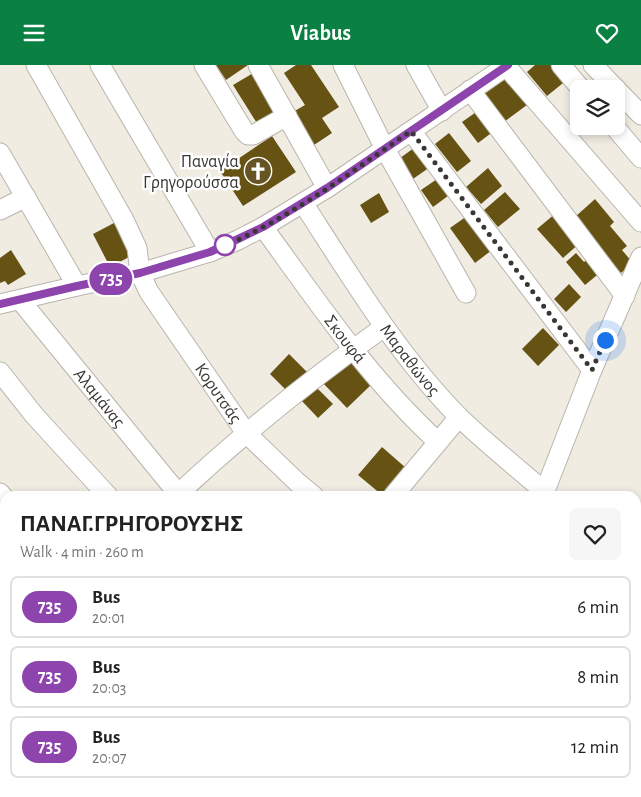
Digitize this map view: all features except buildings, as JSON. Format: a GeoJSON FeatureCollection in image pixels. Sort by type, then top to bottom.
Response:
{"type":"FeatureCollection","features":[{"type":"Feature","properties":{"kind":"street","name":"Κορυτσάς"},"geometry":{"type":"LineString","coordinates":[[36,65],[124,219],[137,248],[140,273],[149,292],[246,433],[308,491]]}},
{"type":"Feature","properties":{"kind":"street"},"geometry":{"type":"LineString","coordinates":[[100,65],[210,252]]}},
{"type":"Feature","properties":{"kind":"street"},"geometry":{"type":"LineString","coordinates":[[204,65],[248,135],[253,135],[287,116]]}},
{"type":"Feature","properties":{"kind":"street"},"geometry":{"type":"LineString","coordinates":[[258,65],[327,188]]}},
{"type":"Feature","properties":{"kind":"street"},"geometry":{"type":"LineString","coordinates":[[343,65],[385,149],[466,293]]}},
{"type":"Feature","properties":{"kind":"street"},"geometry":{"type":"LineString","coordinates":[[416,65],[442,111]]}},
{"type":"Feature","properties":{"kind":"street"},"geometry":{"type":"LineString","coordinates":[[561,65],[574,80]]}},
{"type":"Feature","properties":{"kind":"street"},"geometry":{"type":"LineString","coordinates":[[593,65],[607,80]]}},
{"type":"Feature","properties":{"kind":"street"},"geometry":{"type":"LineString","coordinates":[[0,304],[140,273],[210,252],[263,227],[327,188],[507,66],[641,222]]}},
{"type":"Feature","properties":{"kind":"street"},"geometry":{"type":"LineString","coordinates":[[470,90],[625,296]]}},
{"type":"Feature","properties":{"kind":"street"},"geometry":{"type":"LineString","coordinates":[[625,98],[641,115]]}},
{"type":"Feature","properties":{"kind":"street"},"geometry":{"type":"LineString","coordinates":[[411,131],[592,370]]}},
{"type":"Feature","properties":{"kind":"street"},"geometry":{"type":"LineString","coordinates":[[622,135],[641,158]]}},
{"type":"Feature","properties":{"kind":"street"},"geometry":{"type":"LineString","coordinates":[[0,153],[77,286]]}},
{"type":"Feature","properties":{"kind":"street"},"geometry":{"type":"LineString","coordinates":[[0,210],[26,197]]}},
{"type":"Feature","properties":{"kind":"street","name":"Μαραθώνος"},"geometry":{"type":"LineString","coordinates":[[303,203],[384,327],[459,417],[541,491]]}},
{"type":"Feature","properties":{"kind":"street","name":"Σκουφά"},"geometry":{"type":"LineString","coordinates":[[263,227],[353,349],[419,425],[438,441]]}},
{"type":"Feature","properties":{"kind":"street"},"geometry":{"type":"LineString","coordinates":[[545,491],[592,370],[641,257]]}},
{"type":"Feature","properties":{"kind":"street","name":"Αλαμάνας"},"geometry":{"type":"LineString","coordinates":[[20,300],[174,491]]}},
{"type":"Feature","properties":{"kind":"street"},"geometry":{"type":"LineString","coordinates":[[183,491],[246,433],[384,327]]}},
{"type":"Feature","properties":{"kind":"street"},"geometry":{"type":"LineString","coordinates":[[0,372],[34,415],[103,491]]}},
{"type":"Feature","properties":{"kind":"street"},"geometry":{"type":"LineString","coordinates":[[398,491],[459,417]]}},
{"type":"Feature","properties":{"kind":"bus line","name":"735"},"geometry":{"type":"LineString","coordinates":[[0,304],[140,273],[210,252],[238,239],[263,227],[327,188],[508,65]]}},
{"type":"Feature","properties":{"kind":"place","name":"Παναγία Γρηγορούσσα"},"geometry":{"type":"Point","coordinates":[258,171]}},
{"type":"Feature","properties":{"kind":"route"},"geometry":{"type":"LineString","coordinates":[[225,245],[263,227],[315,196],[411,131],[592,370],[605,340]]}}]}
